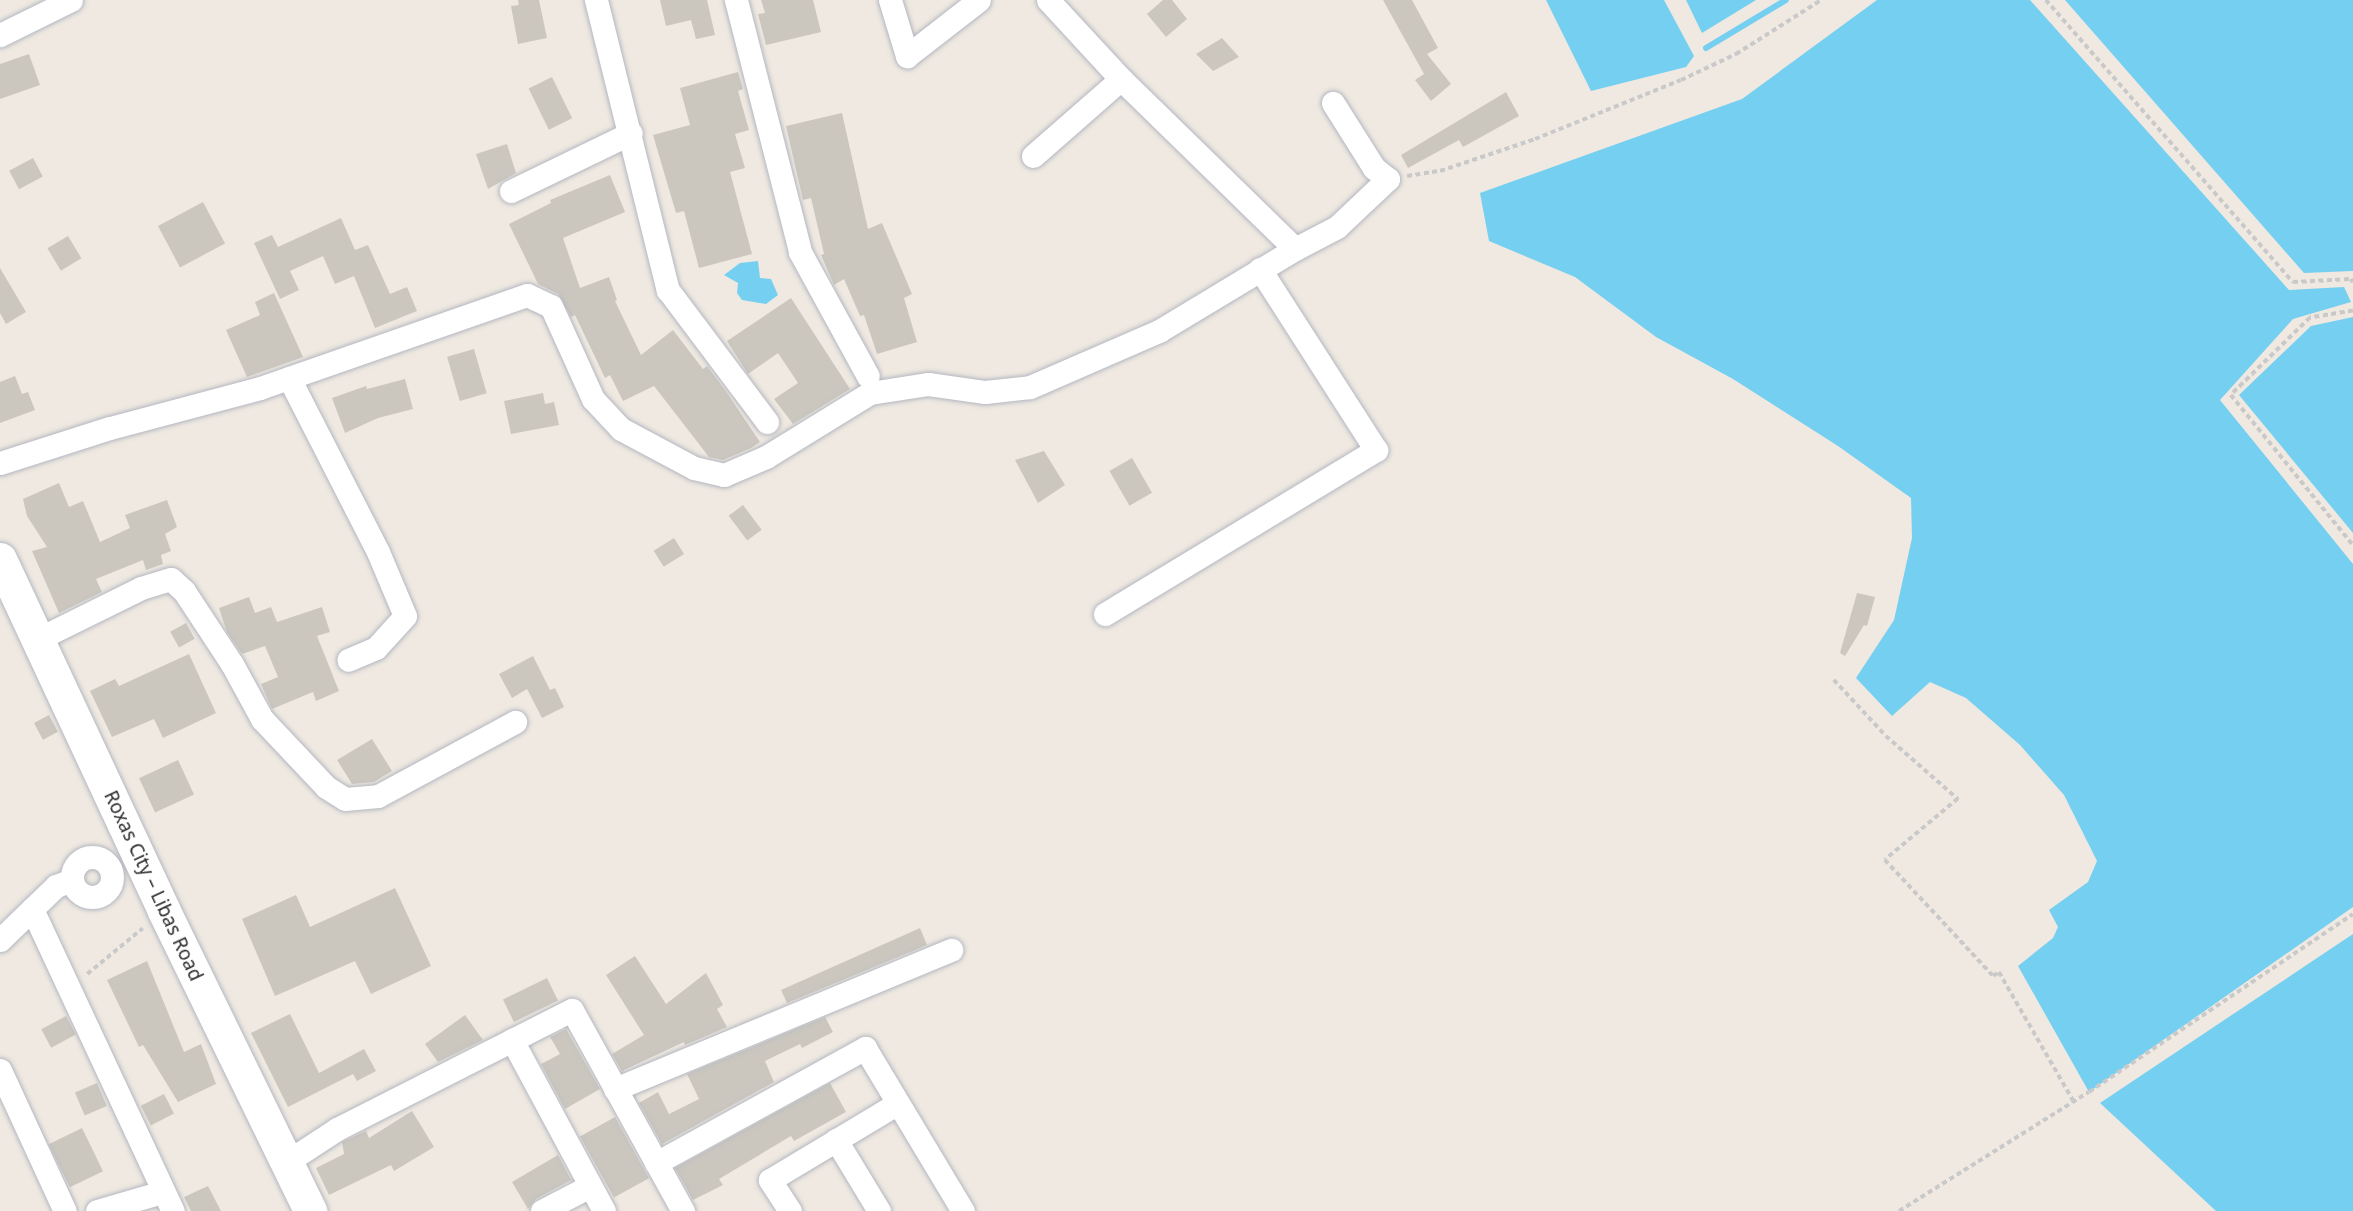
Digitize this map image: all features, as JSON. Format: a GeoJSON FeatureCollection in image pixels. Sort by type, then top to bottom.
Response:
{"type":"FeatureCollection","features":[{"type":"Feature","properties":{"kind":"main road","name":"Roxas City – Libas Road"},"geometry":{"type":"LineString","coordinates":[[0,559],[36,640],[126,865],[164,911],[310,1211]]}},
{"type":"Feature","properties":{"kind":"street"},"geometry":{"type":"LineString","coordinates":[[0,34],[71,0]]}},
{"type":"Feature","properties":{"kind":"street"},"geometry":{"type":"LineString","coordinates":[[596,0],[668,290],[767,422]]}},
{"type":"Feature","properties":{"kind":"street"},"geometry":{"type":"LineString","coordinates":[[736,0],[800,252],[868,376]]}},
{"type":"Feature","properties":{"kind":"street"},"geometry":{"type":"LineString","coordinates":[[890,0],[907,56],[979,0]]}},
{"type":"Feature","properties":{"kind":"street"},"geometry":{"type":"LineString","coordinates":[[1048,0],[1121,79],[1295,248]]}},
{"type":"Feature","properties":{"kind":"street"},"geometry":{"type":"LineString","coordinates":[[1033,156],[1121,79]]}},
{"type":"Feature","properties":{"kind":"street"},"geometry":{"type":"LineString","coordinates":[[0,463],[289,378],[527,295],[551,306],[593,399],[621,429],[694,468],[724,475],[766,457],[870,393],[928,384],[985,392],[1030,387],[1159,331],[1295,248],[1337,227],[1388,179],[1374,168],[1333,103]]}},
{"type":"Feature","properties":{"kind":"street"},"geometry":{"type":"LineString","coordinates":[[511,191],[631,133]]}},
{"type":"Feature","properties":{"kind":"street"},"geometry":{"type":"LineString","coordinates":[[1105,614],[1376,450],[1260,269]]}},
{"type":"Feature","properties":{"kind":"street"},"geometry":{"type":"LineString","coordinates":[[289,378],[378,552],[405,616],[376,648],[348,660]]}},
{"type":"Feature","properties":{"kind":"street"},"geometry":{"type":"LineString","coordinates":[[36,640],[141,588],[171,579],[184,591],[232,664],[262,719],[326,787],[345,799],[378,796],[515,722]]}},
{"type":"Feature","properties":{"kind":"street"},"geometry":{"type":"LineString","coordinates":[[0,940],[56,886],[72,880],[76,864],[90,856],[126,865]]}},
{"type":"Feature","properties":{"kind":"street"},"geometry":{"type":"LineString","coordinates":[[32,909],[167,1202],[97,1211]]}},
{"type":"Feature","properties":{"kind":"street"},"geometry":{"type":"LineString","coordinates":[[615,1089],[951,950]]}},
{"type":"Feature","properties":{"kind":"street"},"geometry":{"type":"LineString","coordinates":[[285,1163],[337,1129],[397,1102],[572,1010],[683,1211]]}},
{"type":"Feature","properties":{"kind":"street"},"geometry":{"type":"LineString","coordinates":[[512,1040],[604,1211]]}},
{"type":"Feature","properties":{"kind":"street"},"geometry":{"type":"LineString","coordinates":[[656,1163],[865,1048],[963,1211]]}},
{"type":"Feature","properties":{"kind":"street"},"geometry":{"type":"LineString","coordinates":[[0,1070],[5,1091],[65,1211]]}},
{"type":"Feature","properties":{"kind":"street"},"geometry":{"type":"LineString","coordinates":[[789,1211],[770,1180],[898,1103]]}},
{"type":"Feature","properties":{"kind":"street"},"geometry":{"type":"LineString","coordinates":[[836,1140],[879,1211]]}},
{"type":"Feature","properties":{"kind":"street"},"geometry":{"type":"LineString","coordinates":[[542,1211],[590,1186]]}},
{"type":"Feature","properties":{"kind":"path"},"geometry":{"type":"LineString","coordinates":[[1388,179],[1440,171],[1535,139],[1681,80],[1736,54],[1821,0]]}},
{"type":"Feature","properties":{"kind":"path"},"geometry":{"type":"LineString","coordinates":[[2046,0],[2293,282],[2351,279],[2353,284]]}},
{"type":"Feature","properties":{"kind":"path"},"geometry":{"type":"LineString","coordinates":[[2353,311],[2310,318],[2231,395],[2353,545]]}},
{"type":"Feature","properties":{"kind":"path"},"geometry":{"type":"LineString","coordinates":[[1834,680],[1886,736],[1958,799],[1885,860],[1993,976],[1999,972],[2074,1102]]}},
{"type":"Feature","properties":{"kind":"path"},"geometry":{"type":"LineString","coordinates":[[70,988],[164,911]]}},
{"type":"Feature","properties":{"kind":"path"},"geometry":{"type":"LineString","coordinates":[[1899,1211],[2074,1102],[2353,914]]}},
{"type":"Feature","properties":{"kind":"water"},"geometry":{"type":"Polygon","coordinates":[[[1546,0],[1664,0],[1694,56],[1686,67],[1591,91],[1546,0]]]}},
{"type":"Feature","properties":{"kind":"water"},"geometry":{"type":"Polygon","coordinates":[[[1686,0],[1756,0],[1702,33],[1686,0]]]}},
{"type":"Feature","properties":{"kind":"water"},"geometry":{"type":"Polygon","coordinates":[[[1877,0],[2030,0],[2289,290],[2344,287],[2351,302],[2293,319],[2220,400],[2353,564],[2353,907],[2089,1092],[2018,966],[2053,938],[2058,927],[2049,910],[2088,882],[2097,861],[2064,795],[2020,745],[1966,698],[1930,682],[1892,716],[1856,678],[1894,620],[1912,538],[1911,498],[1838,446],[1733,379],[1656,337],[1575,277],[1489,241],[1480,193],[1742,99],[1877,0]]]}},
{"type":"Feature","properties":{"kind":"water"},"geometry":{"type":"Polygon","coordinates":[[[2065,0],[2353,0],[2353,271],[2304,273],[2065,0]]]}},
{"type":"Feature","properties":{"kind":"water"},"geometry":{"type":"Polygon","coordinates":[[[758,261],[760,278],[771,279],[778,295],[766,304],[742,300],[737,293],[738,283],[724,275],[740,263],[758,261]]]}},
{"type":"Feature","properties":{"kind":"water"},"geometry":{"type":"Polygon","coordinates":[[[2353,317],[2353,533],[2239,395],[2311,326],[2353,317]]]}},
{"type":"Feature","properties":{"kind":"water"},"geometry":{"type":"Polygon","coordinates":[[[2353,934],[2353,1211],[2216,1211],[2100,1103],[2353,934]]]}},
{"type":"Feature","properties":{"kind":"building"},"geometry":{"type":"Polygon","coordinates":[[[518,0],[539,0],[547,38],[518,44],[511,6],[519,5],[518,0]]]}},
{"type":"Feature","properties":{"kind":"building"},"geometry":{"type":"Polygon","coordinates":[[[660,0],[707,0],[715,35],[696,39],[691,20],[666,26],[660,0]]]}},
{"type":"Feature","properties":{"kind":"building"},"geometry":{"type":"Polygon","coordinates":[[[761,0],[813,0],[821,32],[766,45],[758,14],[765,13],[761,0]]]}},
{"type":"Feature","properties":{"kind":"building"},"geometry":{"type":"Polygon","coordinates":[[[1163,0],[1172,0],[1187,19],[1166,37],[1147,14],[1163,0]]]}},
{"type":"Feature","properties":{"kind":"building"},"geometry":{"type":"Polygon","coordinates":[[[1383,0],[1412,0],[1438,48],[1427,54],[1451,84],[1431,101],[1415,80],[1424,74],[1383,0]]]}},
{"type":"Feature","properties":{"kind":"building"},"geometry":{"type":"Polygon","coordinates":[[[1222,38],[1239,57],[1213,71],[1196,54],[1222,38]]]}},
{"type":"Feature","properties":{"kind":"building"},"geometry":{"type":"Polygon","coordinates":[[[29,54],[40,85],[0,99],[0,64],[29,54]]]}},
{"type":"Feature","properties":{"kind":"building"},"geometry":{"type":"Polygon","coordinates":[[[738,72],[743,89],[738,91],[749,130],[735,134],[745,168],[730,172],[752,254],[699,268],[684,211],[676,213],[653,135],[690,125],[680,88],[738,72]]]}},
{"type":"Feature","properties":{"kind":"building"},"geometry":{"type":"Polygon","coordinates":[[[552,77],[572,118],[549,130],[529,88],[552,77]]]}},
{"type":"Feature","properties":{"kind":"building"},"geometry":{"type":"Polygon","coordinates":[[[1506,92],[1519,116],[1463,147],[1459,140],[1408,168],[1401,155],[1506,92]]]}},
{"type":"Feature","properties":{"kind":"building"},"geometry":{"type":"Polygon","coordinates":[[[842,113],[868,229],[882,223],[912,294],[904,298],[917,342],[877,354],[864,315],[860,316],[844,279],[834,285],[821,255],[824,254],[811,198],[803,200],[786,126],[842,113]]]}},
{"type":"Feature","properties":{"kind":"building"},"geometry":{"type":"Polygon","coordinates":[[[507,144],[516,173],[488,189],[476,154],[507,144]]]}},
{"type":"Feature","properties":{"kind":"building"},"geometry":{"type":"Polygon","coordinates":[[[33,158],[43,177],[19,189],[9,171],[33,158]]]}},
{"type":"Feature","properties":{"kind":"building"},"geometry":{"type":"Polygon","coordinates":[[[610,175],[625,212],[563,238],[580,288],[609,277],[617,300],[615,301],[641,355],[673,330],[703,369],[707,366],[760,442],[751,448],[723,460],[709,457],[654,386],[623,401],[610,375],[605,378],[575,315],[571,317],[558,294],[538,284],[509,224],[551,203],[550,200],[610,175]]]}},
{"type":"Feature","properties":{"kind":"building"},"geometry":{"type":"Polygon","coordinates":[[[203,202],[225,243],[180,267],[158,226],[203,202]]]}},
{"type":"Feature","properties":{"kind":"building"},"geometry":{"type":"Polygon","coordinates":[[[341,218],[355,250],[368,245],[390,294],[407,287],[417,311],[375,328],[354,276],[335,284],[323,256],[290,271],[299,290],[280,299],[254,243],[272,235],[278,247],[341,218]]]}},
{"type":"Feature","properties":{"kind":"building"},"geometry":{"type":"Polygon","coordinates":[[[68,236],[81,258],[61,271],[47,248],[68,236]]]}},
{"type":"Feature","properties":{"kind":"building"},"geometry":{"type":"Polygon","coordinates":[[[0,268],[26,312],[6,324],[0,313],[0,268]]]}},
{"type":"Feature","properties":{"kind":"building"},"geometry":{"type":"Polygon","coordinates":[[[274,293],[303,357],[247,377],[226,330],[260,315],[255,302],[274,293]]]}},
{"type":"Feature","properties":{"kind":"building"},"geometry":{"type":"Polygon","coordinates":[[[791,298],[850,389],[793,424],[774,399],[798,383],[778,353],[748,374],[727,341],[791,298]]]}},
{"type":"Feature","properties":{"kind":"building"},"geometry":{"type":"Polygon","coordinates":[[[474,349],[487,393],[460,401],[447,357],[474,349]]]}},
{"type":"Feature","properties":{"kind":"building"},"geometry":{"type":"Polygon","coordinates":[[[15,376],[22,394],[28,392],[35,410],[0,423],[0,382],[15,376]]]}},
{"type":"Feature","properties":{"kind":"building"},"geometry":{"type":"Polygon","coordinates":[[[405,379],[413,409],[378,418],[345,433],[332,398],[366,386],[367,389],[405,379]]]}},
{"type":"Feature","properties":{"kind":"building"},"geometry":{"type":"Polygon","coordinates":[[[543,393],[545,404],[554,402],[559,425],[511,434],[504,401],[543,393]]]}},
{"type":"Feature","properties":{"kind":"building"},"geometry":{"type":"Polygon","coordinates":[[[1044,451],[1065,485],[1038,503],[1015,460],[1044,451]]]}},
{"type":"Feature","properties":{"kind":"building"},"geometry":{"type":"Polygon","coordinates":[[[1132,458],[1152,493],[1129,506],[1109,471],[1132,458]]]}},
{"type":"Feature","properties":{"kind":"building"},"geometry":{"type":"Polygon","coordinates":[[[59,483],[69,507],[83,501],[100,542],[130,528],[125,515],[167,500],[177,527],[165,534],[171,551],[161,555],[163,564],[146,570],[143,560],[96,579],[102,592],[59,613],[32,551],[47,547],[27,516],[23,499],[59,483]]]}},
{"type":"Feature","properties":{"kind":"building"},"geometry":{"type":"Polygon","coordinates":[[[743,505],[762,530],[747,541],[729,516],[743,505]]]}},
{"type":"Feature","properties":{"kind":"building"},"geometry":{"type":"Polygon","coordinates":[[[674,538],[684,554],[664,567],[654,551],[674,538]]]}},
{"type":"Feature","properties":{"kind":"building"},"geometry":{"type":"Polygon","coordinates":[[[1857,593],[1875,597],[1867,626],[1864,625],[1845,656],[1840,653],[1857,593]]]}},
{"type":"Feature","properties":{"kind":"building"},"geometry":{"type":"Polygon","coordinates":[[[249,597],[255,613],[271,607],[277,622],[322,607],[330,632],[317,636],[339,691],[316,701],[313,692],[272,709],[261,684],[278,677],[265,646],[242,654],[227,632],[219,608],[249,597]]]}},
{"type":"Feature","properties":{"kind":"building"},"geometry":{"type":"Polygon","coordinates":[[[186,623],[195,639],[179,647],[170,632],[186,623]]]}},
{"type":"Feature","properties":{"kind":"building"},"geometry":{"type":"Polygon","coordinates":[[[189,654],[216,713],[163,738],[154,719],[112,737],[90,691],[115,679],[119,686],[189,654]]]}},
{"type":"Feature","properties":{"kind":"building"},"geometry":{"type":"Polygon","coordinates":[[[533,656],[550,690],[555,688],[564,707],[542,718],[527,689],[512,698],[499,674],[533,656]]]}},
{"type":"Feature","properties":{"kind":"building"},"geometry":{"type":"Polygon","coordinates":[[[49,715],[58,732],[43,740],[34,723],[49,715]]]}},
{"type":"Feature","properties":{"kind":"building"},"geometry":{"type":"Polygon","coordinates":[[[372,739],[392,771],[374,782],[352,784],[337,760],[372,739]]]}},
{"type":"Feature","properties":{"kind":"building"},"geometry":{"type":"Polygon","coordinates":[[[178,760],[194,794],[155,813],[139,778],[178,760]]]}},
{"type":"Feature","properties":{"kind":"building"},"geometry":{"type":"Polygon","coordinates":[[[395,888],[431,966],[371,994],[355,961],[275,996],[242,919],[296,895],[310,927],[395,888]]]}},
{"type":"Feature","properties":{"kind":"building"},"geometry":{"type":"Polygon","coordinates":[[[920,928],[927,945],[787,1003],[781,990],[920,928]]]}},
{"type":"Feature","properties":{"kind":"building"},"geometry":{"type":"Polygon","coordinates":[[[635,956],[666,1004],[706,973],[723,1005],[717,1009],[727,1027],[685,1045],[684,1042],[622,1071],[612,1054],[644,1035],[606,975],[635,956]]]}},
{"type":"Feature","properties":{"kind":"building"},"geometry":{"type":"Polygon","coordinates":[[[147,961],[184,1052],[201,1044],[216,1084],[178,1102],[143,1045],[139,1047],[107,980],[147,961]]]}},
{"type":"Feature","properties":{"kind":"building"},"geometry":{"type":"Polygon","coordinates":[[[547,978],[558,1000],[514,1022],[503,999],[547,978]]]}},
{"type":"Feature","properties":{"kind":"building"},"geometry":{"type":"Polygon","coordinates":[[[290,1014],[319,1073],[364,1049],[376,1071],[357,1081],[353,1074],[288,1107],[251,1033],[290,1014]]]}},
{"type":"Feature","properties":{"kind":"building"},"geometry":{"type":"Polygon","coordinates":[[[465,1015],[483,1040],[438,1062],[425,1044],[465,1015]]]}},
{"type":"Feature","properties":{"kind":"building"},"geometry":{"type":"Polygon","coordinates":[[[66,1016],[76,1035],[51,1048],[41,1029],[66,1016]]]}},
{"type":"Feature","properties":{"kind":"building"},"geometry":{"type":"Polygon","coordinates":[[[825,1017],[833,1032],[802,1048],[800,1044],[765,1061],[774,1082],[662,1144],[639,1103],[658,1092],[669,1114],[699,1099],[687,1074],[825,1017]]]}},
{"type":"Feature","properties":{"kind":"building"},"geometry":{"type":"Polygon","coordinates":[[[566,1029],[600,1089],[565,1109],[541,1064],[560,1054],[550,1037],[566,1029]]]}},
{"type":"Feature","properties":{"kind":"building"},"geometry":{"type":"Polygon","coordinates":[[[97,1083],[107,1106],[85,1115],[75,1092],[97,1083]]]}},
{"type":"Feature","properties":{"kind":"building"},"geometry":{"type":"Polygon","coordinates":[[[830,1083],[846,1112],[794,1141],[791,1136],[719,1179],[723,1185],[693,1200],[675,1168],[830,1083]]]}},
{"type":"Feature","properties":{"kind":"building"},"geometry":{"type":"Polygon","coordinates":[[[164,1094],[174,1114],[151,1125],[141,1106],[164,1094]]]}},
{"type":"Feature","properties":{"kind":"building"},"geometry":{"type":"Polygon","coordinates":[[[412,1111],[434,1147],[394,1171],[391,1165],[329,1195],[316,1168],[344,1154],[342,1142],[366,1131],[369,1138],[412,1111]]]}},
{"type":"Feature","properties":{"kind":"building"},"geometry":{"type":"Polygon","coordinates":[[[615,1117],[649,1178],[614,1198],[580,1136],[615,1117]]]}},
{"type":"Feature","properties":{"kind":"building"},"geometry":{"type":"Polygon","coordinates":[[[82,1128],[103,1171],[70,1187],[49,1144],[82,1128]]]}},
{"type":"Feature","properties":{"kind":"building"},"geometry":{"type":"Polygon","coordinates":[[[558,1155],[571,1180],[536,1199],[528,1209],[512,1182],[558,1155]]]}},
{"type":"Feature","properties":{"kind":"building"},"geometry":{"type":"Polygon","coordinates":[[[208,1186],[221,1211],[191,1211],[184,1197],[208,1186]]]}},
{"type":"Feature","properties":{"kind":"waterway"},"geometry":{"type":"LineString","coordinates":[[1706,48],[1786,0]]}}]}
